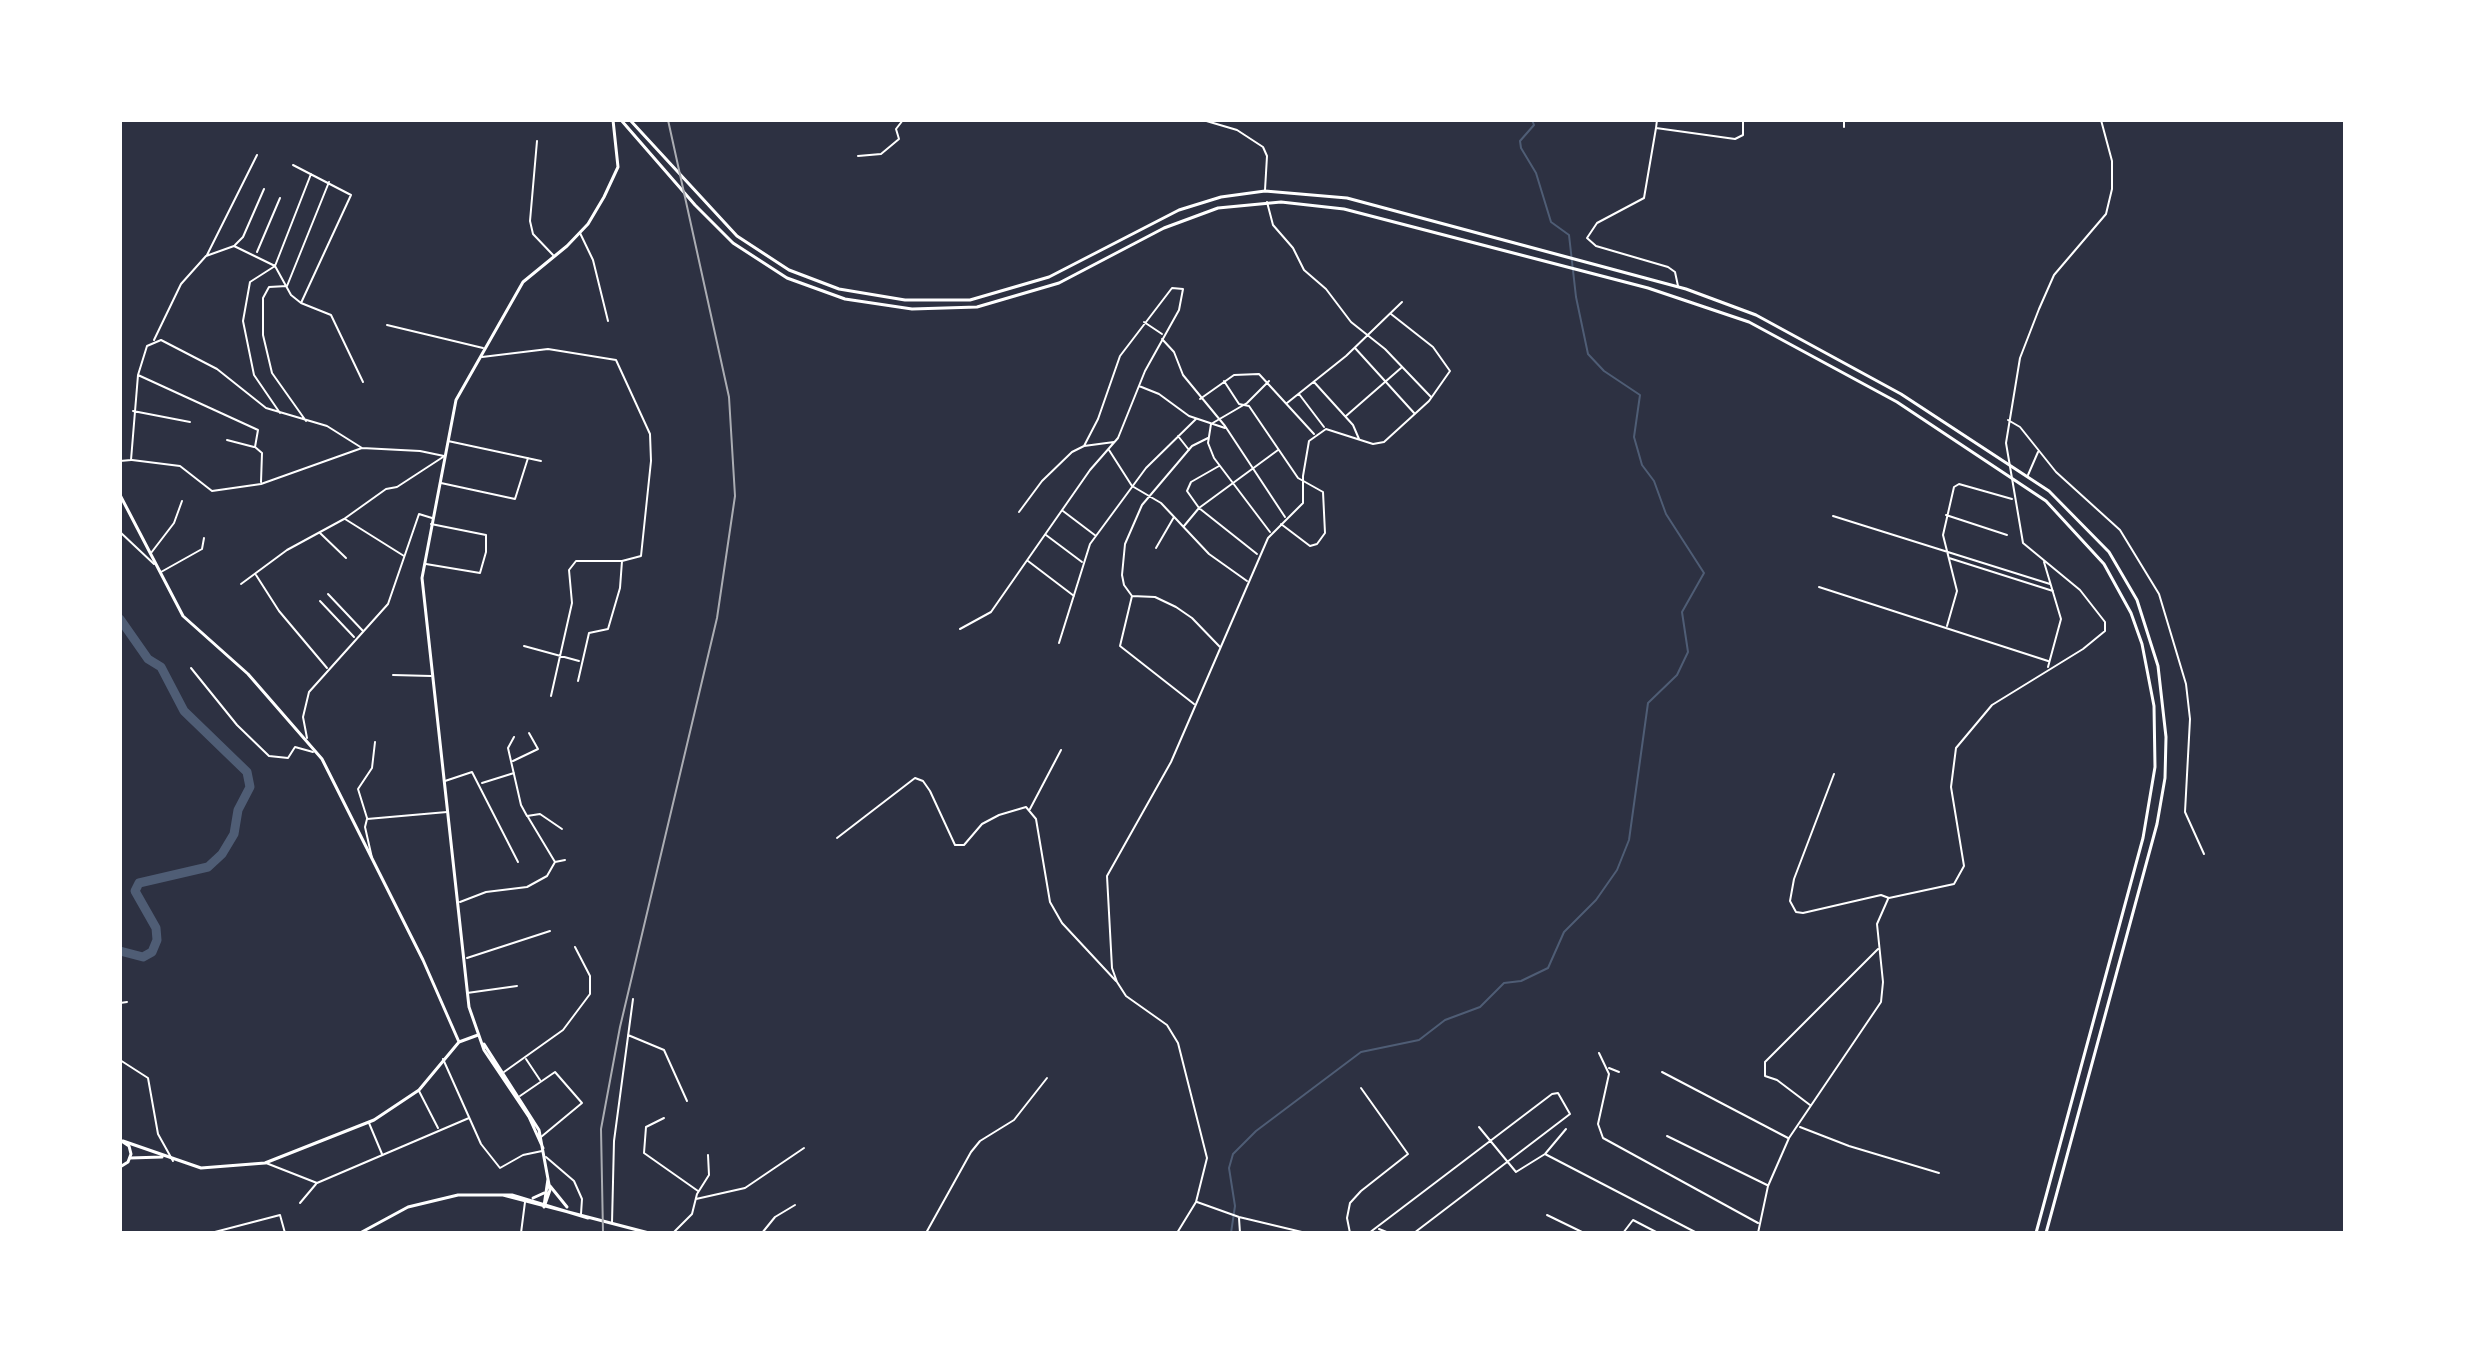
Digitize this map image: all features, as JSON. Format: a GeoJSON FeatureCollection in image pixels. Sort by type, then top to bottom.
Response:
{"type":"FeatureCollection","features":[{"type":"Feature","properties":{"kind":"main road"},"geometry":{"type":"LineString","coordinates":[[621,120],[725,236],[759,262],[796,282],[845,299],[888,307],[977,307],[1059,283],[1184,220],[1218,208],[1267,202],[1344,209],[1660,292],[1749,322],[1897,402],[2046,501],[2104,564],[2131,613],[2142,644],[2154,706],[2155,767],[2139,853],[2036,1233]]}},
{"type":"Feature","properties":{"kind":"main road"},"geometry":{"type":"LineString","coordinates":[[630,120],[729,229],[762,255],[799,275],[878,297],[924,302],[970,300],[1023,287],[1068,270],[1179,210],[1221,197],[1265,191],[1347,198],[1678,287],[1756,315],[1818,345],[2028,475],[2089,528],[2131,588],[2149,631],[2158,666],[2166,737],[2165,778],[2157,824],[2046,1233]]}},
{"type":"Feature","properties":{"kind":"main road"},"geometry":{"type":"LineString","coordinates":[[544,1152],[529,1117],[481,1042],[467,993],[467,958],[424,617],[425,563],[456,400],[523,282],[580,233],[604,197],[618,167],[613,121]]}},
{"type":"Feature","properties":{"kind":"main road"},"geometry":{"type":"LineString","coordinates":[[120,495],[159,573],[191,627],[227,654],[317,752],[372,858],[459,1042]]}},
{"type":"Feature","properties":{"kind":"main road"},"geometry":{"type":"LineString","coordinates":[[121,1140],[173,1161],[215,1169],[265,1163],[369,1123],[419,1090],[459,1042],[478,1035]]}},
{"type":"Feature","properties":{"kind":"main road"},"geometry":{"type":"LineString","coordinates":[[481,1042],[520,1096],[541,1137],[550,1186],[569,1210]]}},
{"type":"Feature","properties":{"kind":"main road"},"geometry":{"type":"LineString","coordinates":[[121,1140],[129,1146],[130,1158],[121,1168]]}},
{"type":"Feature","properties":{"kind":"main road"},"geometry":{"type":"LineString","coordinates":[[130,1158],[166,1158]]}},
{"type":"Feature","properties":{"kind":"main road"},"geometry":{"type":"LineString","coordinates":[[545,1205],[548,1179]]}},
{"type":"Feature","properties":{"kind":"main road"},"geometry":{"type":"LineString","coordinates":[[545,1205],[550,1186]]}},
{"type":"Feature","properties":{"kind":"main road"},"geometry":{"type":"LineString","coordinates":[[530,1199],[544,1193]]}},
{"type":"Feature","properties":{"kind":"main road"},"geometry":{"type":"LineString","coordinates":[[360,1233],[388,1216],[431,1200],[458,1195],[503,1195],[530,1199],[649,1233]]}},
{"type":"Feature","properties":{"kind":"main road"},"geometry":{"type":"LineString","coordinates":[[503,1195],[569,1210],[588,1218]]}},
{"type":"Feature","properties":{"kind":"street"},"geometry":{"type":"LineString","coordinates":[[858,156],[881,154],[899,139],[896,129],[903,120]]}},
{"type":"Feature","properties":{"kind":"street"},"geometry":{"type":"LineString","coordinates":[[1203,120],[1237,130],[1263,147],[1267,156],[1265,191]]}},
{"type":"Feature","properties":{"kind":"street"},"geometry":{"type":"LineString","coordinates":[[1657,120],[1644,198],[1636,205],[1597,223],[1589,230],[1587,238],[1596,246],[1668,267],[1675,272],[1678,287]]}},
{"type":"Feature","properties":{"kind":"street"},"geometry":{"type":"LineString","coordinates":[[1656,128],[1735,139],[1743,135],[1743,120]]}},
{"type":"Feature","properties":{"kind":"street"},"geometry":{"type":"LineString","coordinates":[[1844,120],[1844,127]]}},
{"type":"Feature","properties":{"kind":"street"},"geometry":{"type":"LineString","coordinates":[[1834,774],[1795,874],[1791,905],[1803,913],[1881,895],[1889,898],[1958,880],[1964,855],[1952,798],[1954,753],[1986,711],[2048,668],[2102,636],[2106,626],[2080,590],[2028,551],[2021,540],[2006,443],[2020,358],[2054,275],[2106,214],[2112,189],[2112,161],[2101,120]]}},
{"type":"Feature","properties":{"kind":"street"},"geometry":{"type":"LineString","coordinates":[[537,141],[530,221],[533,234],[554,256]]}},
{"type":"Feature","properties":{"kind":"street"},"geometry":{"type":"LineString","coordinates":[[153,342],[181,284],[206,256],[257,155]]}},
{"type":"Feature","properties":{"kind":"street"},"geometry":{"type":"LineString","coordinates":[[293,165],[351,195],[301,303]]}},
{"type":"Feature","properties":{"kind":"street"},"geometry":{"type":"LineString","coordinates":[[281,414],[254,375],[243,321],[250,282],[275,266],[311,173]]}},
{"type":"Feature","properties":{"kind":"street"},"geometry":{"type":"LineString","coordinates":[[287,286],[329,181]]}},
{"type":"Feature","properties":{"kind":"street"},"geometry":{"type":"LineString","coordinates":[[206,256],[234,246],[243,237],[264,189]]}},
{"type":"Feature","properties":{"kind":"street"},"geometry":{"type":"LineString","coordinates":[[256,254],[280,198]]}},
{"type":"Feature","properties":{"kind":"street"},"geometry":{"type":"LineString","coordinates":[[1267,202],[1273,225],[1293,248],[1304,270],[1326,289],[1351,322],[1432,398]]}},
{"type":"Feature","properties":{"kind":"street"},"geometry":{"type":"LineString","coordinates":[[580,233],[593,260],[608,321]]}},
{"type":"Feature","properties":{"kind":"street"},"geometry":{"type":"LineString","coordinates":[[234,246],[256,254],[275,266],[301,303],[331,315],[363,382]]}},
{"type":"Feature","properties":{"kind":"street"},"geometry":{"type":"LineString","coordinates":[[287,286],[269,287],[263,298],[263,335],[272,373],[307,422]]}},
{"type":"Feature","properties":{"kind":"street"},"geometry":{"type":"LineString","coordinates":[[960,629],[991,612],[1062,510],[1115,442],[1162,337],[1179,310],[1183,289],[1172,288],[1117,361],[1104,403],[1084,446]]}},
{"type":"Feature","properties":{"kind":"street"},"geometry":{"type":"LineString","coordinates":[[1287,403],[1355,348],[1402,302]]}},
{"type":"Feature","properties":{"kind":"street"},"geometry":{"type":"LineString","coordinates":[[1299,393],[1326,429],[1376,445],[1384,442],[1432,398],[1450,366],[1433,347],[1391,314]]}},
{"type":"Feature","properties":{"kind":"street"},"geometry":{"type":"LineString","coordinates":[[1144,322],[1174,352],[1183,375],[1226,429],[1286,518]]}},
{"type":"Feature","properties":{"kind":"street"},"geometry":{"type":"LineString","coordinates":[[387,325],[485,349]]}},
{"type":"Feature","properties":{"kind":"street"},"geometry":{"type":"LineString","coordinates":[[131,460],[138,375],[147,346],[161,340],[201,360],[266,408],[336,430],[362,448]]}},
{"type":"Feature","properties":{"kind":"street"},"geometry":{"type":"LineString","coordinates":[[1355,348],[1415,414]]}},
{"type":"Feature","properties":{"kind":"street"},"geometry":{"type":"LineString","coordinates":[[481,357],[548,349],[616,360],[650,434],[651,461],[641,556],[622,561],[576,561],[569,570],[572,603],[551,696]]}},
{"type":"Feature","properties":{"kind":"street"},"geometry":{"type":"LineString","coordinates":[[1346,416],[1402,367]]}},
{"type":"Feature","properties":{"kind":"street"},"geometry":{"type":"LineString","coordinates":[[1200,399],[1239,373],[1253,373],[1269,381],[1315,434]]}},
{"type":"Feature","properties":{"kind":"street"},"geometry":{"type":"LineString","coordinates":[[138,375],[258,430],[255,447]]}},
{"type":"Feature","properties":{"kind":"street"},"geometry":{"type":"LineString","coordinates":[[1224,381],[1239,404],[1244,403]]}},
{"type":"Feature","properties":{"kind":"street"},"geometry":{"type":"LineString","coordinates":[[1211,424],[1244,403],[1269,381]]}},
{"type":"Feature","properties":{"kind":"street"},"geometry":{"type":"LineString","coordinates":[[1313,381],[1346,416],[1360,439]]}},
{"type":"Feature","properties":{"kind":"street"},"geometry":{"type":"LineString","coordinates":[[1139,386],[1159,394],[1196,419],[1226,429]]}},
{"type":"Feature","properties":{"kind":"street"},"geometry":{"type":"LineString","coordinates":[[1244,403],[1298,478],[1324,494],[1323,536],[1312,546],[1280,524]]}},
{"type":"Feature","properties":{"kind":"street"},"geometry":{"type":"LineString","coordinates":[[133,411],[190,422]]}},
{"type":"Feature","properties":{"kind":"street"},"geometry":{"type":"LineString","coordinates":[[1059,643],[1082,562],[1096,536],[1132,486],[1177,435],[1196,419]]}},
{"type":"Feature","properties":{"kind":"street"},"geometry":{"type":"LineString","coordinates":[[2008,420],[2020,427],[2038,451],[2120,530],[2159,594],[2180,662],[2190,719],[2185,812],[2204,854]]}},
{"type":"Feature","properties":{"kind":"street"},"geometry":{"type":"LineString","coordinates":[[1211,424],[1209,450],[1271,533]]}},
{"type":"Feature","properties":{"kind":"street"},"geometry":{"type":"LineString","coordinates":[[1117,982],[1112,968],[1107,876],[1171,762],[1271,533],[1303,503],[1303,476],[1309,441],[1326,429]]}},
{"type":"Feature","properties":{"kind":"street"},"geometry":{"type":"LineString","coordinates":[[1177,435],[1189,450]]}},
{"type":"Feature","properties":{"kind":"street"},"geometry":{"type":"LineString","coordinates":[[1195,705],[1120,646],[1132,596],[1124,585],[1125,544],[1132,522],[1149,495],[1189,450],[1208,438]]}},
{"type":"Feature","properties":{"kind":"street"},"geometry":{"type":"LineString","coordinates":[[227,440],[255,447],[262,453],[261,484]]}},
{"type":"Feature","properties":{"kind":"street"},"geometry":{"type":"LineString","coordinates":[[447,440],[541,461]]}},
{"type":"Feature","properties":{"kind":"street"},"geometry":{"type":"LineString","coordinates":[[1019,512],[1056,465],[1084,446],[1115,442]]}},
{"type":"Feature","properties":{"kind":"street"},"geometry":{"type":"LineString","coordinates":[[120,461],[180,466],[212,491],[261,484],[362,448],[420,451],[444,456]]}},
{"type":"Feature","properties":{"kind":"street"},"geometry":{"type":"LineString","coordinates":[[1108,449],[1132,486],[1175,516],[1222,566],[1248,582]]}},
{"type":"Feature","properties":{"kind":"street"},"geometry":{"type":"LineString","coordinates":[[1183,527],[1199,508],[1278,450]]}},
{"type":"Feature","properties":{"kind":"street"},"geometry":{"type":"LineString","coordinates":[[2028,475],[2038,451]]}},
{"type":"Feature","properties":{"kind":"street"},"geometry":{"type":"LineString","coordinates":[[241,584],[287,550],[344,519],[386,489],[397,487],[444,456]]}},
{"type":"Feature","properties":{"kind":"street"},"geometry":{"type":"LineString","coordinates":[[439,483],[515,499],[528,458]]}},
{"type":"Feature","properties":{"kind":"street"},"geometry":{"type":"LineString","coordinates":[[1220,465],[1188,486],[1187,491],[1199,508],[1259,556]]}},
{"type":"Feature","properties":{"kind":"street"},"geometry":{"type":"LineString","coordinates":[[1298,478],[1303,476]]}},
{"type":"Feature","properties":{"kind":"street"},"geometry":{"type":"LineString","coordinates":[[1947,628],[1957,591],[1943,538],[1945,515],[1954,487],[1959,484],[2014,500]]}},
{"type":"Feature","properties":{"kind":"street"},"geometry":{"type":"LineString","coordinates":[[151,554],[174,523],[182,501]]}},
{"type":"Feature","properties":{"kind":"street"},"geometry":{"type":"LineString","coordinates":[[1062,510],[1096,536]]}},
{"type":"Feature","properties":{"kind":"street"},"geometry":{"type":"LineString","coordinates":[[307,738],[303,717],[307,697],[328,669],[345,656],[354,638],[388,604],[419,514],[432,518]]}},
{"type":"Feature","properties":{"kind":"street"},"geometry":{"type":"LineString","coordinates":[[1945,515],[2007,535]]}},
{"type":"Feature","properties":{"kind":"street"},"geometry":{"type":"LineString","coordinates":[[1156,548],[1175,516]]}},
{"type":"Feature","properties":{"kind":"street"},"geometry":{"type":"LineString","coordinates":[[1833,516],[2050,584]]}},
{"type":"Feature","properties":{"kind":"street"},"geometry":{"type":"LineString","coordinates":[[344,519],[405,557]]}},
{"type":"Feature","properties":{"kind":"street"},"geometry":{"type":"LineString","coordinates":[[425,563],[480,573],[486,552],[486,535],[431,524]]}},
{"type":"Feature","properties":{"kind":"street"},"geometry":{"type":"LineString","coordinates":[[120,532],[155,565]]}},
{"type":"Feature","properties":{"kind":"street"},"geometry":{"type":"LineString","coordinates":[[319,532],[346,558]]}},
{"type":"Feature","properties":{"kind":"street"},"geometry":{"type":"LineString","coordinates":[[1045,534],[1082,562]]}},
{"type":"Feature","properties":{"kind":"street"},"geometry":{"type":"LineString","coordinates":[[159,573],[202,549],[204,538]]}},
{"type":"Feature","properties":{"kind":"street"},"geometry":{"type":"LineString","coordinates":[[1948,558],[2053,591]]}},
{"type":"Feature","properties":{"kind":"street"},"geometry":{"type":"LineString","coordinates":[[1027,560],[1074,596]]}},
{"type":"Feature","properties":{"kind":"street"},"geometry":{"type":"LineString","coordinates":[[578,681],[580,661],[589,633],[608,629],[620,588],[622,561]]}},
{"type":"Feature","properties":{"kind":"street"},"geometry":{"type":"LineString","coordinates":[[2044,561],[2061,623],[2048,668]]}},
{"type":"Feature","properties":{"kind":"street"},"geometry":{"type":"LineString","coordinates":[[255,574],[279,611],[328,669]]}},
{"type":"Feature","properties":{"kind":"street"},"geometry":{"type":"LineString","coordinates":[[1819,587],[2048,661]]}},
{"type":"Feature","properties":{"kind":"street"},"geometry":{"type":"LineString","coordinates":[[328,594],[364,631]]}},
{"type":"Feature","properties":{"kind":"street"},"geometry":{"type":"LineString","coordinates":[[1132,596],[1155,597],[1176,607],[1192,618],[1221,647]]}},
{"type":"Feature","properties":{"kind":"street"},"geometry":{"type":"LineString","coordinates":[[320,601],[354,638]]}},
{"type":"Feature","properties":{"kind":"street"},"geometry":{"type":"LineString","coordinates":[[524,646],[580,661]]}},
{"type":"Feature","properties":{"kind":"street"},"geometry":{"type":"LineString","coordinates":[[191,668],[237,725],[269,756],[288,758],[295,747],[317,752]]}},
{"type":"Feature","properties":{"kind":"street"},"geometry":{"type":"LineString","coordinates":[[393,675],[432,676]]}},
{"type":"Feature","properties":{"kind":"street"},"geometry":{"type":"LineString","coordinates":[[513,761],[538,749],[529,733]]}},
{"type":"Feature","properties":{"kind":"street"},"geometry":{"type":"LineString","coordinates":[[514,737],[508,748],[527,816],[555,862]]}},
{"type":"Feature","properties":{"kind":"street"},"geometry":{"type":"LineString","coordinates":[[372,858],[365,827],[367,819],[358,789],[372,768],[375,742]]}},
{"type":"Feature","properties":{"kind":"street"},"geometry":{"type":"LineString","coordinates":[[1030,810],[1061,750]]}},
{"type":"Feature","properties":{"kind":"street"},"geometry":{"type":"LineString","coordinates":[[445,781],[472,772],[518,862]]}},
{"type":"Feature","properties":{"kind":"street"},"geometry":{"type":"LineString","coordinates":[[480,784],[515,772]]}},
{"type":"Feature","properties":{"kind":"street"},"geometry":{"type":"LineString","coordinates":[[837,838],[915,778],[923,781],[951,839],[960,847],[982,824],[999,815],[1020,806],[1030,810],[1036,819],[1050,902],[1062,923],[1117,982],[1126,996],[1167,1025],[1178,1043],[1207,1158],[1196,1202],[1177,1233]]}},
{"type":"Feature","properties":{"kind":"street"},"geometry":{"type":"LineString","coordinates":[[367,819],[448,812]]}},
{"type":"Feature","properties":{"kind":"street"},"geometry":{"type":"LineString","coordinates":[[527,816],[540,814],[562,829]]}},
{"type":"Feature","properties":{"kind":"street"},"geometry":{"type":"LineString","coordinates":[[460,902],[486,892],[527,887],[547,876],[555,862],[565,860]]}},
{"type":"Feature","properties":{"kind":"street"},"geometry":{"type":"LineString","coordinates":[[1758,1233],[1768,1186],[1789,1138],[1881,1002],[1883,982],[1878,949],[1878,918],[1889,898]]}},
{"type":"Feature","properties":{"kind":"street"},"geometry":{"type":"LineString","coordinates":[[467,958],[550,931]]}},
{"type":"Feature","properties":{"kind":"street"},"geometry":{"type":"LineString","coordinates":[[504,1072],[563,1030],[590,994],[590,976],[575,947]]}},
{"type":"Feature","properties":{"kind":"street"},"geometry":{"type":"LineString","coordinates":[[1811,1105],[1777,1080],[1765,1076],[1765,1062],[1878,949]]}},
{"type":"Feature","properties":{"kind":"street"},"geometry":{"type":"LineString","coordinates":[[467,993],[517,986]]}},
{"type":"Feature","properties":{"kind":"street"},"geometry":{"type":"LineString","coordinates":[[612,1224],[614,1141],[633,999]]}},
{"type":"Feature","properties":{"kind":"street"},"geometry":{"type":"LineString","coordinates":[[120,1003],[127,1002]]}},
{"type":"Feature","properties":{"kind":"street"},"geometry":{"type":"LineString","coordinates":[[627,1034],[664,1050],[687,1101]]}},
{"type":"Feature","properties":{"kind":"street"},"geometry":{"type":"LineString","coordinates":[[1599,1053],[1609,1068],[1619,1072]]}},
{"type":"Feature","properties":{"kind":"street"},"geometry":{"type":"LineString","coordinates":[[443,1059],[481,1144],[500,1168],[523,1155],[544,1152],[577,1187],[581,1214]]}},
{"type":"Feature","properties":{"kind":"street"},"geometry":{"type":"LineString","coordinates":[[526,1059],[541,1081]]}},
{"type":"Feature","properties":{"kind":"street"},"geometry":{"type":"LineString","coordinates":[[120,1060],[148,1078],[158,1134],[173,1161]]}},
{"type":"Feature","properties":{"kind":"street"},"geometry":{"type":"LineString","coordinates":[[1609,1068],[1598,1124],[1603,1138],[1759,1224]]}},
{"type":"Feature","properties":{"kind":"street"},"geometry":{"type":"LineString","coordinates":[[520,1096],[555,1072],[582,1103],[541,1137]]}},
{"type":"Feature","properties":{"kind":"street"},"geometry":{"type":"LineString","coordinates":[[1662,1072],[1789,1138]]}},
{"type":"Feature","properties":{"kind":"street"},"geometry":{"type":"LineString","coordinates":[[926,1233],[971,1152],[980,1141],[1020,1114],[1047,1078]]}},
{"type":"Feature","properties":{"kind":"street"},"geometry":{"type":"LineString","coordinates":[[1350,1233],[1347,1218],[1350,1203],[1408,1154],[1361,1088]]}},
{"type":"Feature","properties":{"kind":"street"},"geometry":{"type":"LineString","coordinates":[[419,1090],[439,1129]]}},
{"type":"Feature","properties":{"kind":"street"},"geometry":{"type":"LineString","coordinates":[[1369,1233],[1552,1094],[1558,1093],[1570,1110],[1568,1115],[1504,1161],[1414,1233]]}},
{"type":"Feature","properties":{"kind":"street"},"geometry":{"type":"LineString","coordinates":[[300,1203],[317,1183],[469,1118]]}},
{"type":"Feature","properties":{"kind":"street"},"geometry":{"type":"LineString","coordinates":[[664,1118],[646,1127],[643,1150],[698,1191]]}},
{"type":"Feature","properties":{"kind":"street"},"geometry":{"type":"LineString","coordinates":[[369,1123],[383,1155]]}},
{"type":"Feature","properties":{"kind":"street"},"geometry":{"type":"LineString","coordinates":[[1798,1126],[1849,1146],[1939,1173]]}},
{"type":"Feature","properties":{"kind":"street"},"geometry":{"type":"LineString","coordinates":[[1479,1127],[1516,1172],[1545,1154],[1566,1129]]}},
{"type":"Feature","properties":{"kind":"street"},"geometry":{"type":"LineString","coordinates":[[1667,1136],[1768,1186]]}},
{"type":"Feature","properties":{"kind":"street"},"geometry":{"type":"LineString","coordinates":[[696,1199],[745,1188],[804,1148]]}},
{"type":"Feature","properties":{"kind":"street"},"geometry":{"type":"LineString","coordinates":[[1545,1154],[1697,1233]]}},
{"type":"Feature","properties":{"kind":"street"},"geometry":{"type":"LineString","coordinates":[[673,1233],[692,1214],[698,1191],[709,1175],[708,1155]]}},
{"type":"Feature","properties":{"kind":"street"},"geometry":{"type":"LineString","coordinates":[[265,1163],[317,1183]]}},
{"type":"Feature","properties":{"kind":"street"},"geometry":{"type":"LineString","coordinates":[[521,1233],[525,1202]]}},
{"type":"Feature","properties":{"kind":"street"},"geometry":{"type":"LineString","coordinates":[[1196,1202],[1239,1217],[1306,1233]]}},
{"type":"Feature","properties":{"kind":"street"},"geometry":{"type":"LineString","coordinates":[[762,1233],[775,1217],[795,1205]]}},
{"type":"Feature","properties":{"kind":"street"},"geometry":{"type":"LineString","coordinates":[[211,1233],[280,1215],[285,1233]]}},
{"type":"Feature","properties":{"kind":"street"},"geometry":{"type":"LineString","coordinates":[[1547,1215],[1584,1233]]}},
{"type":"Feature","properties":{"kind":"street"},"geometry":{"type":"LineString","coordinates":[[1239,1217],[1240,1233]]}},
{"type":"Feature","properties":{"kind":"street"},"geometry":{"type":"LineString","coordinates":[[1623,1233],[1633,1220],[1658,1233]]}},
{"type":"Feature","properties":{"kind":"street"},"geometry":{"type":"LineString","coordinates":[[1377,1228],[1389,1233]]}},
{"type":"Feature","properties":{"kind":"waterway"},"geometry":{"type":"LineString","coordinates":[[1231,1233],[1235,1206],[1229,1168],[1233,1154],[1256,1131],[1361,1052],[1419,1040],[1445,1020],[1480,1007],[1504,983],[1521,981],[1548,968],[1564,932],[1596,900],[1617,870],[1629,840],[1648,703],[1677,675],[1688,652],[1682,612],[1704,573],[1666,514],[1654,481],[1642,465],[1634,437],[1640,395],[1604,371],[1588,354],[1576,297],[1569,235],[1551,222],[1536,173],[1521,148],[1520,141],[1534,125],[1532,120]]}},
{"type":"Feature","properties":{"kind":"waterway"},"geometry":{"type":"LineString","coordinates":[[120,619],[148,659],[161,667],[184,711],[247,772],[250,787],[238,810],[234,834],[222,854],[208,867],[139,883],[135,891],[156,928],[157,940],[152,952],[143,957],[120,951]]}},
{"type":"Feature","properties":{"kind":"railway"},"geometry":{"type":"LineString","coordinates":[[603,1233],[601,1129],[620,1027],[717,618],[735,496],[729,397],[668,120]]}}]}
